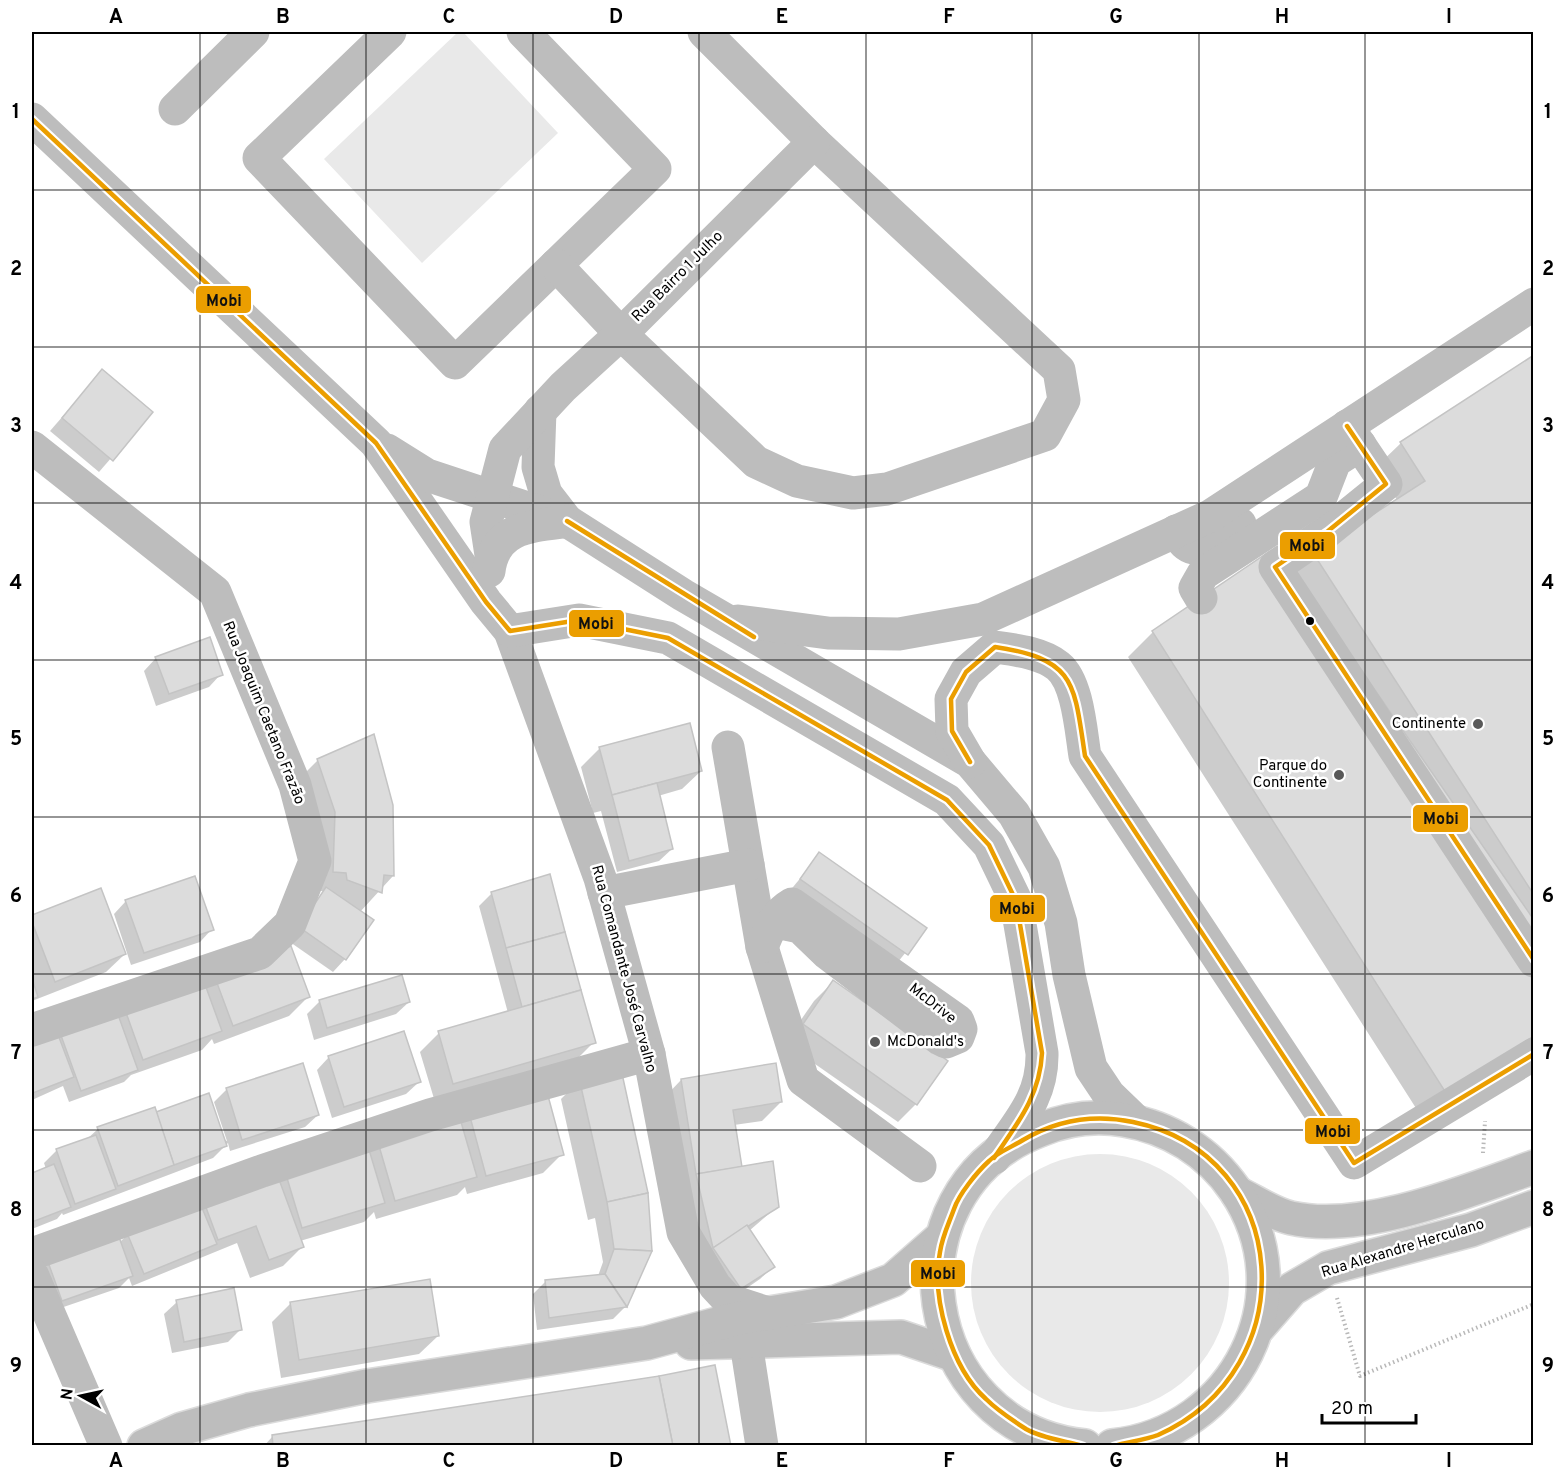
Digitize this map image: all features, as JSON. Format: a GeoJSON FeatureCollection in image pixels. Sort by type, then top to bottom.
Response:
{"type":"FeatureCollection","features":[{"type":"Feature","properties":{"kind":"street"},"geometry":{"type":"LineString","coordinates":[[175,109],[253,32]]}},
{"type":"Feature","properties":{"kind":"street"},"geometry":{"type":"LineString","coordinates":[[390,32],[259,158],[455,363],[655,169],[523,32]]}},
{"type":"Feature","properties":{"kind":"street"},"geometry":{"type":"LineString","coordinates":[[556,265],[621,334],[756,462],[797,481],[853,493],[887,489],[1046,435],[1064,400],[1059,370],[814,141],[704,32]]}},
{"type":"Feature","properties":{"kind":"street","name":"Rua Comandante José Carvalho"},"geometry":{"type":"LineString","coordinates":[[32,119],[376,443],[427,475],[567,521]]}},
{"type":"Feature","properties":{"kind":"street","name":"Rua Bairro 1 Julho"},"geometry":{"type":"LineString","coordinates":[[506,449],[540,411],[621,334],[814,141]]}},
{"type":"Feature","properties":{"kind":"street"},"geometry":{"type":"LineString","coordinates":[[724,620],[828,633],[898,634],[983,619],[1209,516],[1353,436],[1533,304]]}},
{"type":"Feature","properties":{"kind":"street"},"geometry":{"type":"LineString","coordinates":[[540,411],[538,467],[546,494],[567,521],[724,620],[970,762]]}},
{"type":"Feature","properties":{"kind":"street"},"geometry":{"type":"LineString","coordinates":[[1201,598],[1195,588],[1203,574],[1321,497],[1335,461],[1353,436]]}},
{"type":"Feature","properties":{"kind":"street"},"geometry":{"type":"LineString","coordinates":[[1353,436],[1386,484],[1328,531],[1275,567],[1533,961]]}},
{"type":"Feature","properties":{"kind":"street","name":"Rua Comandante José Carvalho"},"geometry":{"type":"LineString","coordinates":[[376,443],[486,602],[510,631],[604,893],[649,1054],[683,1232],[715,1287],[728,1300],[768,1313]]}},
{"type":"Feature","properties":{"kind":"street","name":"Rua Joaquim Caetano Frazão"},"geometry":{"type":"LineString","coordinates":[[32,447],[215,592],[295,785],[315,861],[290,924],[260,953],[32,1030]]}},
{"type":"Feature","properties":{"kind":"street"},"geometry":{"type":"LineString","coordinates":[[427,475],[465,469],[506,449]]}},
{"type":"Feature","properties":{"kind":"street"},"geometry":{"type":"LineString","coordinates":[[486,602],[491,555],[486,522],[506,449]]}},
{"type":"Feature","properties":{"kind":"street"},"geometry":{"type":"LineString","coordinates":[[1176,531],[1183,545],[1190,549],[1205,548],[1318,471]]}},
{"type":"Feature","properties":{"kind":"street"},"geometry":{"type":"LineString","coordinates":[[491,555],[509,534],[528,526],[567,521]]}},
{"type":"Feature","properties":{"kind":"street"},"geometry":{"type":"LineString","coordinates":[[983,619],[966,672],[951,699],[952,731],[970,762],[1014,814],[1044,867],[1061,923],[1078,1016],[1091,1068],[1109,1095],[1137,1122]]}},
{"type":"Feature","properties":{"kind":"street"},"geometry":{"type":"LineString","coordinates":[[510,631],[579,620],[668,638],[947,800],[989,845],[1016,901],[1042,1053],[1043,1076],[1030,1105],[994,1158],[963,1193],[942,1238],[937,1273],[937,1301],[943,1329],[968,1380],[989,1403],[1025,1428],[1067,1444]]}},
{"type":"Feature","properties":{"kind":"street"},"geometry":{"type":"LineString","coordinates":[[966,672],[996,647],[1027,652],[1059,667],[1071,686],[1085,756],[1354,1163],[1533,1054]]}},
{"type":"Feature","properties":{"kind":"street"},"geometry":{"type":"LineString","coordinates":[[728,747],[748,865],[803,1080],[920,1166]]}},
{"type":"Feature","properties":{"kind":"street"},"geometry":{"type":"LineString","coordinates":[[604,893],[748,865]]}},
{"type":"Feature","properties":{"kind":"street","name":"McDrive"},"geometry":{"type":"LineString","coordinates":[[792,904],[958,1021],[961,1029],[958,1037],[946,1042],[940,1039],[836,960],[800,927],[781,923],[766,937],[779,912],[792,904]]}},
{"type":"Feature","properties":{"kind":"street"},"geometry":{"type":"LineString","coordinates":[[106,1446],[32,1273],[262,1171],[430,1115],[649,1054]]}},
{"type":"Feature","properties":{"kind":"street"},"geometry":{"type":"LineString","coordinates":[[994,1158],[1033,1132],[1069,1120],[1113,1118],[1137,1122],[1170,1134],[1195,1148],[1216,1166],[1237,1193],[1255,1229],[1262,1258],[1263,1287],[1256,1329],[1244,1359],[1223,1390],[1167,1438],[1112,1446]]}},
{"type":"Feature","properties":{"kind":"street"},"geometry":{"type":"LineString","coordinates":[[1237,1193],[1289,1218],[1339,1222],[1428,1206],[1533,1167]]}},
{"type":"Feature","properties":{"kind":"street","name":"Rua Alexandre Herculano"},"geometry":{"type":"LineString","coordinates":[[1256,1329],[1292,1289],[1328,1268],[1471,1230],[1533,1207]]}},
{"type":"Feature","properties":{"kind":"street"},"geometry":{"type":"LineString","coordinates":[[144,1446],[182,1429],[249,1410],[345,1391],[647,1343],[739,1318],[836,1302],[893,1280],[942,1238]]}},
{"type":"Feature","properties":{"kind":"street"},"geometry":{"type":"LineString","coordinates":[[647,1343],[746,1343],[901,1337],[954,1355]]}},
{"type":"Feature","properties":{"kind":"street"},"geometry":{"type":"LineString","coordinates":[[746,1343],[762,1443]]}},
{"type":"Feature","properties":{"kind":"path"},"geometry":{"type":"LineString","coordinates":[[1481,1187],[1486,1083]]}},
{"type":"Feature","properties":{"kind":"path"},"geometry":{"type":"LineString","coordinates":[[1328,1268],[1360,1376],[1533,1304]]}},
{"type":"Feature","properties":{"kind":"shaded area"},"geometry":{"type":"Polygon","coordinates":[[[458,32],[463,32],[558,133],[422,263],[324,159],[458,32]]]}},
{"type":"Feature","properties":{"kind":"shaded area"},"geometry":{"type":"Polygon","coordinates":[[[1100,1154],[1125,1157],[1161,1169],[1182,1183],[1200,1201],[1219,1234],[1226,1258],[1229,1283],[1226,1308],[1214,1344],[1200,1365],[1182,1383],[1149,1402],[1125,1409],[1100,1412],[1075,1409],[1039,1397],[1018,1383],[1000,1365],[981,1332],[974,1308],[971,1283],[974,1258],[986,1222],[1000,1201],[1018,1183],[1051,1164],[1075,1157],[1100,1154]]]}},
{"type":"Feature","properties":{"kind":"building","name":"Continente"},"geometry":{"type":"Polygon","coordinates":[[[1534,355],[1534,895],[1313,553],[1425,481],[1400,442],[1534,355]]]}},
{"type":"Feature","properties":{"kind":"building"},"geometry":{"type":"Polygon","coordinates":[[[102,369],[153,412],[113,461],[62,418],[102,369]]]}},
{"type":"Feature","properties":{"kind":"building","name":"Parque do Continente"},"geometry":{"type":"Polygon","coordinates":[[[1276,547],[1534,920],[1534,1036],[1446,1093],[1152,631],[1276,547]]]}},
{"type":"Feature","properties":{"kind":"building"},"geometry":{"type":"Polygon","coordinates":[[[210,637],[223,675],[169,694],[155,657],[210,637]]]}},
{"type":"Feature","properties":{"kind":"building"},"geometry":{"type":"Polygon","coordinates":[[[690,723],[702,771],[612,795],[599,747],[690,723]]]}},
{"type":"Feature","properties":{"kind":"building"},"geometry":{"type":"Polygon","coordinates":[[[374,734],[393,805],[394,876],[384,875],[382,893],[347,880],[346,873],[333,872],[335,812],[317,759],[374,734]]]}},
{"type":"Feature","properties":{"kind":"building"},"geometry":{"type":"Polygon","coordinates":[[[657,783],[673,849],[629,861],[612,795],[657,783]]]}},
{"type":"Feature","properties":{"kind":"building"},"geometry":{"type":"Polygon","coordinates":[[[819,852],[927,928],[908,955],[800,879],[819,852]]]}},
{"type":"Feature","properties":{"kind":"building"},"geometry":{"type":"Polygon","coordinates":[[[550,874],[565,932],[506,948],[491,892],[550,874]]]}},
{"type":"Feature","properties":{"kind":"building"},"geometry":{"type":"Polygon","coordinates":[[[195,876],[214,930],[144,953],[125,900],[195,876]]]}},
{"type":"Feature","properties":{"kind":"building"},"geometry":{"type":"Polygon","coordinates":[[[326,887],[374,920],[346,960],[299,927],[326,887]]]}},
{"type":"Feature","properties":{"kind":"building"},"geometry":{"type":"Polygon","coordinates":[[[101,888],[126,954],[55,982],[32,922],[32,915],[101,888]]]}},
{"type":"Feature","properties":{"kind":"building"},"geometry":{"type":"Polygon","coordinates":[[[565,932],[581,990],[522,1007],[506,948],[565,932]]]}},
{"type":"Feature","properties":{"kind":"building"},"geometry":{"type":"Polygon","coordinates":[[[291,946],[310,997],[233,1026],[214,975],[291,946]]]}},
{"type":"Feature","properties":{"kind":"building"},"geometry":{"type":"Polygon","coordinates":[[[402,975],[410,1002],[327,1028],[319,1000],[402,975]]]}},
{"type":"Feature","properties":{"kind":"building"},"geometry":{"type":"Polygon","coordinates":[[[32,978],[38,997],[32,999],[32,978]]]}},
{"type":"Feature","properties":{"kind":"building"},"geometry":{"type":"Polygon","coordinates":[[[203,979],[222,1031],[143,1060],[124,1007],[203,979]]]}},
{"type":"Feature","properties":{"kind":"building","name":"McDonald's"},"geometry":{"type":"Polygon","coordinates":[[[833,980],[948,1061],[917,1105],[803,1024],[833,980]]]}},
{"type":"Feature","properties":{"kind":"building"},"geometry":{"type":"Polygon","coordinates":[[[581,990],[596,1043],[453,1084],[438,1031],[581,990]]]}},
{"type":"Feature","properties":{"kind":"building"},"geometry":{"type":"Polygon","coordinates":[[[116,1009],[138,1070],[81,1091],[59,1030],[116,1009]]]}},
{"type":"Feature","properties":{"kind":"building"},"geometry":{"type":"Polygon","coordinates":[[[404,1031],[421,1082],[344,1107],[328,1056],[404,1031]]]}},
{"type":"Feature","properties":{"kind":"building"},"geometry":{"type":"Polygon","coordinates":[[[57,1032],[74,1077],[33,1093],[32,1042],[57,1032]]]}},
{"type":"Feature","properties":{"kind":"building"},"geometry":{"type":"Polygon","coordinates":[[[303,1063],[319,1115],[242,1140],[226,1088],[303,1063]]]}},
{"type":"Feature","properties":{"kind":"building"},"geometry":{"type":"Polygon","coordinates":[[[776,1063],[782,1102],[733,1110],[742,1167],[696,1174],[681,1079],[776,1063]]]}},
{"type":"Feature","properties":{"kind":"building"},"geometry":{"type":"Polygon","coordinates":[[[621,1069],[648,1193],[607,1202],[579,1078],[621,1069]]]}},
{"type":"Feature","properties":{"kind":"building"},"geometry":{"type":"Polygon","coordinates":[[[547,1092],[564,1155],[486,1176],[469,1113],[547,1092]]]}},
{"type":"Feature","properties":{"kind":"building"},"geometry":{"type":"Polygon","coordinates":[[[209,1093],[227,1146],[174,1165],[156,1112],[209,1093]]]}},
{"type":"Feature","properties":{"kind":"building"},"geometry":{"type":"Polygon","coordinates":[[[155,1107],[174,1165],[118,1186],[97,1127],[155,1107]]]}},
{"type":"Feature","properties":{"kind":"building"},"geometry":{"type":"Polygon","coordinates":[[[459,1115],[477,1177],[395,1201],[377,1139],[459,1115]]]}},
{"type":"Feature","properties":{"kind":"building"},"geometry":{"type":"Polygon","coordinates":[[[96,1135],[116,1189],[75,1204],[56,1149],[96,1135]]]}},
{"type":"Feature","properties":{"kind":"building"},"geometry":{"type":"Polygon","coordinates":[[[367,1143],[385,1203],[302,1228],[284,1168],[367,1143]]]}},
{"type":"Feature","properties":{"kind":"building"},"geometry":{"type":"Polygon","coordinates":[[[773,1161],[779,1207],[713,1248],[696,1174],[773,1161]]]}},
{"type":"Feature","properties":{"kind":"building"},"geometry":{"type":"Polygon","coordinates":[[[54,1164],[71,1207],[32,1222],[32,1173],[54,1164]]]}},
{"type":"Feature","properties":{"kind":"building"},"geometry":{"type":"Polygon","coordinates":[[[277,1174],[304,1247],[269,1260],[256,1226],[218,1240],[204,1202],[277,1174]]]}},
{"type":"Feature","properties":{"kind":"building"},"geometry":{"type":"Polygon","coordinates":[[[648,1193],[652,1251],[614,1249],[607,1202],[648,1193]]]}},
{"type":"Feature","properties":{"kind":"building"},"geometry":{"type":"Polygon","coordinates":[[[200,1203],[217,1244],[144,1274],[127,1233],[200,1203]]]}},
{"type":"Feature","properties":{"kind":"building"},"geometry":{"type":"Polygon","coordinates":[[[747,1225],[775,1267],[741,1289],[713,1248],[747,1225]]]}},
{"type":"Feature","properties":{"kind":"building"},"geometry":{"type":"Polygon","coordinates":[[[119,1237],[133,1276],[62,1301],[48,1262],[119,1237]]]}},
{"type":"Feature","properties":{"kind":"building"},"geometry":{"type":"Polygon","coordinates":[[[614,1249],[652,1251],[627,1307],[605,1274],[614,1249]]]}},
{"type":"Feature","properties":{"kind":"building"},"geometry":{"type":"Polygon","coordinates":[[[605,1274],[627,1307],[549,1318],[545,1280],[605,1274]]]}},
{"type":"Feature","properties":{"kind":"building"},"geometry":{"type":"Polygon","coordinates":[[[430,1279],[439,1336],[299,1360],[290,1302],[430,1279]]]}},
{"type":"Feature","properties":{"kind":"building"},"geometry":{"type":"Polygon","coordinates":[[[234,1288],[242,1330],[184,1342],[176,1300],[234,1288]]]}},
{"type":"Feature","properties":{"kind":"building"},"geometry":{"type":"Polygon","coordinates":[[[715,1365],[731,1446],[673,1446],[659,1376],[715,1365]]]}},
{"type":"Feature","properties":{"kind":"building"},"geometry":{"type":"Polygon","coordinates":[[[659,1376],[673,1446],[273,1446],[272,1435],[659,1376]]]}},
{"type":"Feature","properties":{"kind":"transit line","name":"Mobi"},"geometry":{"type":"LineString","coordinates":[[32,119],[376,443],[486,602],[510,631],[579,620],[668,638],[947,800],[989,845],[1016,901],[1042,1053],[1037,1083],[1032,1096],[1019,1121],[994,1158]]}},
{"type":"Feature","properties":{"kind":"transit line","name":"Mobi"},"geometry":{"type":"LineString","coordinates":[[1347,426],[1386,484],[1328,531],[1275,567],[1534,960]]}},
{"type":"Feature","properties":{"kind":"transit line","name":"Mobi"},"geometry":{"type":"LineString","coordinates":[[567,521],[754,637]]}},
{"type":"Feature","properties":{"kind":"transit line","name":"Mobi"},"geometry":{"type":"LineString","coordinates":[[970,762],[952,731],[951,699],[966,672],[995,647],[1022,652],[1042,659],[1056,668],[1066,679],[1073,693],[1085,756],[1354,1163],[1534,1054]]}},
{"type":"Feature","properties":{"kind":"transit line","name":"Mobi"},"geometry":{"type":"LineString","coordinates":[[1083,1446],[1046,1437],[1026,1429],[995,1407],[974,1386],[954,1351],[947,1331],[938,1290],[938,1270],[942,1241],[956,1203],[989,1161],[1036,1133],[1062,1123],[1090,1119],[1133,1122],[1186,1142],[1226,1176],[1251,1218],[1261,1266],[1258,1316],[1239,1363],[1206,1404],[1158,1435],[1114,1446]]}},
{"type":"Feature","properties":{"kind":"place","name":"Continente"},"geometry":{"type":"Point","coordinates":[1478,724]}},
{"type":"Feature","properties":{"kind":"place","name":"Parque do Continente"},"geometry":{"type":"Point","coordinates":[1339,775]}},
{"type":"Feature","properties":{"kind":"place","name":"McDonald's"},"geometry":{"type":"Point","coordinates":[875,1042]}}]}
